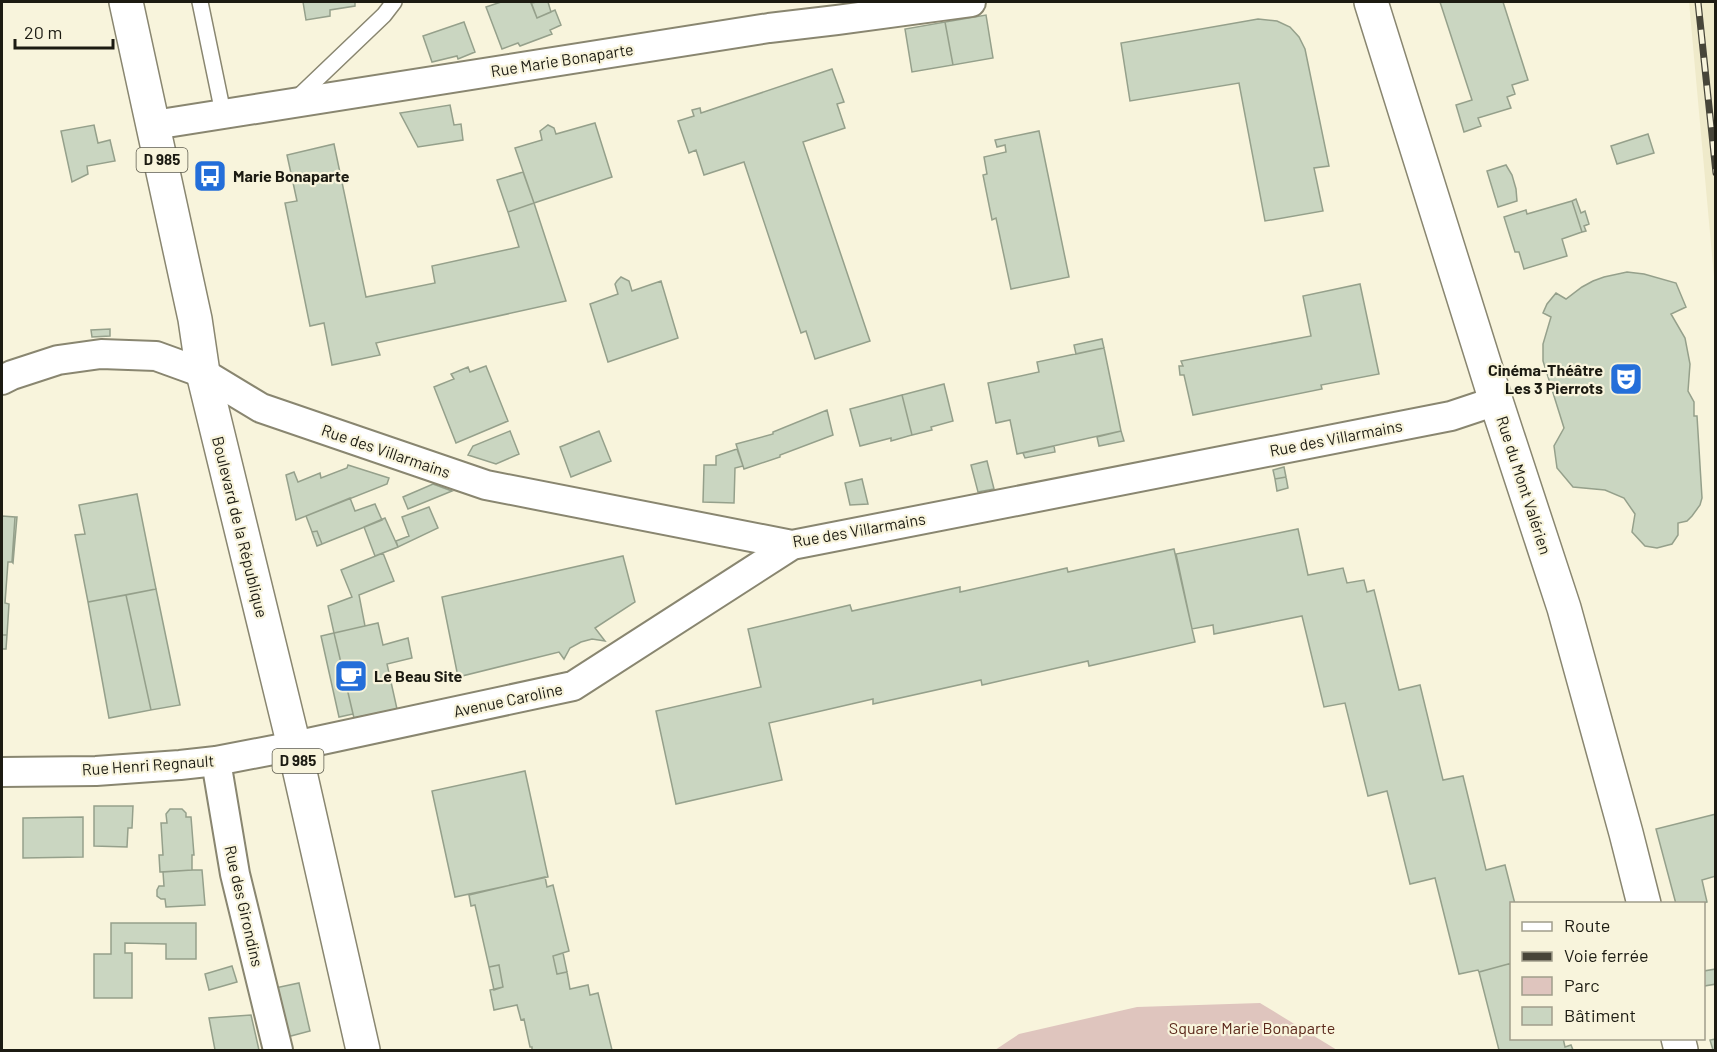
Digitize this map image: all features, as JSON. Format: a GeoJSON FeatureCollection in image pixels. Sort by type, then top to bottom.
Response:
{"type":"FeatureCollection","features":[{"type":"Feature","properties":{"kind":"main road","name":"Boulevard de la République"},"geometry":{"type":"LineString","coordinates":[[126,2],[195,319],[202,373],[294,746],[363,1050]]}},
{"type":"Feature","properties":{"kind":"main road","name":"Rue du Mont Valérien"},"geometry":{"type":"LineString","coordinates":[[1371,2],[1496,401],[1564,608],[1644,902]]}},
{"type":"Feature","properties":{"kind":"street","name":"Rue Marie Bonaparte"},"geometry":{"type":"LineString","coordinates":[[154,125],[769,28],[835,11],[971,2]]}},
{"type":"Feature","properties":{"kind":"street","name":"Rue des Villarmains"},"geometry":{"type":"LineString","coordinates":[[2,380],[58,360],[101,354],[156,356],[202,373],[261,408],[486,485],[792,545],[1451,416],[1496,401]]}},
{"type":"Feature","properties":{"kind":"street","name":"Avenue Caroline"},"geometry":{"type":"LineString","coordinates":[[294,746],[573,686],[792,545]]}},
{"type":"Feature","properties":{"kind":"street","name":"Rue Henri Regnault"},"geometry":{"type":"LineString","coordinates":[[2,772],[96,771],[180,765],[216,761],[294,746]]}},
{"type":"Feature","properties":{"kind":"street","name":"Rue des Girondins"},"geometry":{"type":"LineString","coordinates":[[216,761],[235,874],[278,1050]]}},
{"type":"Feature","properties":{"kind":"lane"},"geometry":{"type":"LineString","coordinates":[[200,2],[223,113]]}},
{"type":"Feature","properties":{"kind":"lane"},"geometry":{"type":"LineString","coordinates":[[291,103],[384,15],[394,2]]}},
{"type":"Feature","properties":{"kind":"shaded area"},"geometry":{"type":"Polygon","coordinates":[[[1689,2],[1715,2],[1715,288],[1689,2]]]}},
{"type":"Feature","properties":{"kind":"green space","name":"Square Marie Bonaparte"},"geometry":{"type":"Polygon","coordinates":[[[1260,1003],[1337,1050],[995,1050],[1019,1034],[1137,1007],[1260,1003]]]}},
{"type":"Feature","properties":{"kind":"building"},"geometry":{"type":"Polygon","coordinates":[[[303,2],[355,2],[355,6],[330,10],[330,16],[306,20],[303,2]]]}},
{"type":"Feature","properties":{"kind":"building"},"geometry":{"type":"Polygon","coordinates":[[[501,2],[531,2],[537,18],[555,10],[561,25],[550,30],[552,34],[520,46],[518,43],[502,49],[486,7],[501,2]]]}},
{"type":"Feature","properties":{"kind":"building"},"geometry":{"type":"Polygon","coordinates":[[[548,2],[551,12],[537,18],[531,3],[548,2]]]}},
{"type":"Feature","properties":{"kind":"building"},"geometry":{"type":"Polygon","coordinates":[[[1440,2],[1503,2],[1528,80],[1512,85],[1515,94],[1507,97],[1511,108],[1478,118],[1481,126],[1464,132],[1456,105],[1472,100],[1440,2]]]}},
{"type":"Feature","properties":{"kind":"building"},"geometry":{"type":"Polygon","coordinates":[[[986,15],[993,58],[953,65],[945,22],[986,15]]]}},
{"type":"Feature","properties":{"kind":"building"},"geometry":{"type":"Polygon","coordinates":[[[1258,19],[1277,21],[1290,27],[1299,37],[1305,49],[1329,166],[1314,168],[1323,211],[1265,221],[1239,83],[1130,101],[1121,43],[1258,19]]]}},
{"type":"Feature","properties":{"kind":"building"},"geometry":{"type":"Polygon","coordinates":[[[464,22],[475,52],[458,59],[457,56],[432,62],[423,36],[464,22]]]}},
{"type":"Feature","properties":{"kind":"building"},"geometry":{"type":"Polygon","coordinates":[[[945,22],[953,65],[912,72],[905,29],[945,22]]]}},
{"type":"Feature","properties":{"kind":"building"},"geometry":{"type":"Polygon","coordinates":[[[832,69],[844,102],[837,104],[845,128],[803,142],[870,341],[815,359],[806,331],[801,333],[744,162],[704,175],[696,150],[689,153],[678,121],[694,116],[692,110],[700,108],[701,113],[832,69]]]}},
{"type":"Feature","properties":{"kind":"building"},"geometry":{"type":"Polygon","coordinates":[[[450,105],[454,125],[461,124],[463,140],[418,147],[400,113],[450,105]]]}},
{"type":"Feature","properties":{"kind":"building"},"geometry":{"type":"Polygon","coordinates":[[[595,123],[612,177],[534,203],[515,148],[542,140],[540,131],[548,125],[554,128],[556,134],[595,123]]]}},
{"type":"Feature","properties":{"kind":"building"},"geometry":{"type":"Polygon","coordinates":[[[94,125],[98,143],[110,140],[115,161],[87,166],[88,174],[72,182],[61,131],[94,125]]]}},
{"type":"Feature","properties":{"kind":"building"},"geometry":{"type":"Polygon","coordinates":[[[1039,131],[1069,277],[1011,289],[996,218],[992,220],[983,175],[987,174],[984,157],[1006,152],[1005,145],[997,147],[995,140],[1039,131]]]}},
{"type":"Feature","properties":{"kind":"building"},"geometry":{"type":"Polygon","coordinates":[[[1648,134],[1654,153],[1617,164],[1611,146],[1648,134]]]}},
{"type":"Feature","properties":{"kind":"building"},"geometry":{"type":"Polygon","coordinates":[[[334,144],[366,297],[435,283],[432,266],[519,247],[508,212],[534,203],[566,301],[376,343],[380,355],[332,365],[324,323],[310,326],[285,203],[297,201],[287,155],[334,144]]]}},
{"type":"Feature","properties":{"kind":"building"},"geometry":{"type":"Polygon","coordinates":[[[1506,165],[1512,175],[1517,201],[1498,207],[1487,171],[1506,165]]]}},
{"type":"Feature","properties":{"kind":"building"},"geometry":{"type":"Polygon","coordinates":[[[523,172],[534,203],[508,212],[497,180],[523,172]]]}},
{"type":"Feature","properties":{"kind":"building"},"geometry":{"type":"Polygon","coordinates":[[[1576,199],[1581,213],[1585,211],[1589,224],[1584,226],[1586,231],[1582,232],[1572,201],[1576,199]]]}},
{"type":"Feature","properties":{"kind":"building"},"geometry":{"type":"Polygon","coordinates":[[[1572,201],[1582,232],[1562,239],[1567,256],[1524,269],[1519,252],[1515,252],[1504,217],[1526,210],[1527,214],[1572,201]]]}},
{"type":"Feature","properties":{"kind":"building"},"geometry":{"type":"Polygon","coordinates":[[[1627,272],[1676,283],[1686,307],[1671,314],[1685,338],[1690,364],[1688,391],[1694,402],[1694,416],[1697,416],[1702,498],[1692,516],[1687,521],[1678,523],[1678,535],[1672,544],[1657,548],[1645,546],[1632,532],[1635,514],[1624,498],[1605,490],[1573,487],[1557,468],[1554,446],[1564,428],[1543,361],[1543,344],[1551,317],[1543,313],[1556,293],[1566,299],[1593,281],[1627,272]]]}},
{"type":"Feature","properties":{"kind":"building"},"geometry":{"type":"Polygon","coordinates":[[[621,277],[629,281],[632,291],[661,281],[678,338],[608,362],[590,304],[618,294],[615,284],[621,277]]]}},
{"type":"Feature","properties":{"kind":"building"},"geometry":{"type":"Polygon","coordinates":[[[1360,284],[1379,374],[1321,385],[1322,389],[1193,415],[1184,375],[1180,375],[1179,366],[1183,366],[1181,361],[1311,336],[1303,296],[1360,284]]]}},
{"type":"Feature","properties":{"kind":"building"},"geometry":{"type":"Polygon","coordinates":[[[110,329],[110,336],[92,337],[91,330],[110,329]]]}},
{"type":"Feature","properties":{"kind":"building"},"geometry":{"type":"Polygon","coordinates":[[[1102,339],[1104,348],[1076,354],[1074,345],[1102,339]]]}},
{"type":"Feature","properties":{"kind":"building"},"geometry":{"type":"Polygon","coordinates":[[[1104,348],[1121,431],[1017,454],[1010,420],[996,423],[988,383],[1039,372],[1037,362],[1104,348]]]}},
{"type":"Feature","properties":{"kind":"building"},"geometry":{"type":"Polygon","coordinates":[[[486,366],[508,421],[456,443],[434,387],[454,379],[451,374],[468,367],[470,372],[486,366]]]}},
{"type":"Feature","properties":{"kind":"building"},"geometry":{"type":"Polygon","coordinates":[[[944,384],[953,421],[912,435],[902,395],[944,384]]]}},
{"type":"Feature","properties":{"kind":"building"},"geometry":{"type":"Polygon","coordinates":[[[902,395],[912,435],[860,446],[850,409],[902,395]]]}},
{"type":"Feature","properties":{"kind":"building"},"geometry":{"type":"Polygon","coordinates":[[[827,410],[833,435],[744,469],[736,444],[773,434],[773,432],[827,410]]]}},
{"type":"Feature","properties":{"kind":"building"},"geometry":{"type":"Polygon","coordinates":[[[510,431],[519,454],[496,464],[468,455],[473,446],[510,431]]]}},
{"type":"Feature","properties":{"kind":"building"},"geometry":{"type":"Polygon","coordinates":[[[599,431],[611,461],[571,477],[560,447],[599,431]]]}},
{"type":"Feature","properties":{"kind":"building"},"geometry":{"type":"Polygon","coordinates":[[[1121,431],[1124,441],[1099,446],[1097,437],[1121,431]]]}},
{"type":"Feature","properties":{"kind":"building"},"geometry":{"type":"Polygon","coordinates":[[[1054,446],[1055,452],[1025,458],[1023,453],[1054,446]]]}},
{"type":"Feature","properties":{"kind":"building"},"geometry":{"type":"Polygon","coordinates":[[[737,449],[743,466],[735,468],[734,503],[703,502],[704,465],[716,465],[716,456],[737,449]]]}},
{"type":"Feature","properties":{"kind":"building"},"geometry":{"type":"Polygon","coordinates":[[[987,461],[994,489],[978,492],[971,465],[987,461]]]}},
{"type":"Feature","properties":{"kind":"building"},"geometry":{"type":"Polygon","coordinates":[[[348,465],[389,478],[387,484],[296,520],[286,475],[294,472],[298,482],[320,473],[321,478],[347,468],[348,465]]]}},
{"type":"Feature","properties":{"kind":"building"},"geometry":{"type":"Polygon","coordinates":[[[1284,467],[1286,477],[1275,479],[1273,470],[1284,467]]]}},
{"type":"Feature","properties":{"kind":"building"},"geometry":{"type":"Polygon","coordinates":[[[1286,477],[1288,488],[1277,491],[1275,479],[1286,477]]]}},
{"type":"Feature","properties":{"kind":"building"},"geometry":{"type":"Polygon","coordinates":[[[862,479],[868,504],[850,505],[845,483],[862,479]]]}},
{"type":"Feature","properties":{"kind":"building"},"geometry":{"type":"Polygon","coordinates":[[[433,484],[452,491],[408,509],[403,497],[433,484]]]}},
{"type":"Feature","properties":{"kind":"building"},"geometry":{"type":"Polygon","coordinates":[[[137,494],[156,589],[88,602],[75,535],[85,534],[79,505],[137,494]]]}},
{"type":"Feature","properties":{"kind":"building"},"geometry":{"type":"Polygon","coordinates":[[[350,498],[355,511],[375,504],[382,520],[322,544],[317,531],[312,532],[306,516],[350,498]]]}},
{"type":"Feature","properties":{"kind":"building"},"geometry":{"type":"Polygon","coordinates":[[[429,507],[438,528],[398,547],[396,541],[409,536],[402,517],[429,507]]]}},
{"type":"Feature","properties":{"kind":"building"},"geometry":{"type":"Polygon","coordinates":[[[2,516],[15,517],[12,562],[8,562],[5,603],[9,604],[7,635],[2,635],[2,516]]]}},
{"type":"Feature","properties":{"kind":"building"},"geometry":{"type":"Polygon","coordinates":[[[15,517],[17,517],[13,563],[12,562],[15,517]]]}},
{"type":"Feature","properties":{"kind":"building"},"geometry":{"type":"Polygon","coordinates":[[[385,518],[398,547],[375,556],[364,527],[385,518]]]}},
{"type":"Feature","properties":{"kind":"building"},"geometry":{"type":"Polygon","coordinates":[[[1298,529],[1308,575],[1343,568],[1347,583],[1364,580],[1367,592],[1374,590],[1399,690],[1420,685],[1443,780],[1463,776],[1486,870],[1505,865],[1514,902],[1510,902],[1510,964],[1479,972],[1478,970],[1459,974],[1435,878],[1410,884],[1387,791],[1368,796],[1345,703],[1324,707],[1302,616],[1214,634],[1213,625],[1192,629],[1176,554],[1298,529]]]}},
{"type":"Feature","properties":{"kind":"building"},"geometry":{"type":"Polygon","coordinates":[[[317,531],[322,544],[317,546],[312,532],[317,531]]]}},
{"type":"Feature","properties":{"kind":"building"},"geometry":{"type":"Polygon","coordinates":[[[1174,549],[1195,642],[1089,666],[1088,661],[982,685],[981,680],[873,704],[873,699],[769,723],[782,780],[676,804],[656,711],[761,687],[748,629],[850,605],[852,611],[960,587],[960,592],[1067,568],[1068,572],[1174,549]]]}},
{"type":"Feature","properties":{"kind":"building"},"geometry":{"type":"Polygon","coordinates":[[[383,553],[394,581],[359,595],[365,626],[334,633],[328,606],[352,597],[341,570],[383,553]]]}},
{"type":"Feature","properties":{"kind":"building"},"geometry":{"type":"Polygon","coordinates":[[[623,556],[635,602],[595,628],[605,641],[592,639],[581,642],[570,648],[564,659],[559,652],[458,677],[442,597],[623,556]]]}},
{"type":"Feature","properties":{"kind":"building"},"geometry":{"type":"Polygon","coordinates":[[[156,589],[180,705],[151,710],[126,595],[156,589]]]}},
{"type":"Feature","properties":{"kind":"building"},"geometry":{"type":"Polygon","coordinates":[[[126,595],[151,710],[109,718],[88,602],[126,595]]]}},
{"type":"Feature","properties":{"kind":"building"},"geometry":{"type":"Polygon","coordinates":[[[378,623],[383,645],[408,638],[412,658],[387,664],[397,709],[354,718],[334,633],[378,623]]]}},
{"type":"Feature","properties":{"kind":"building"},"geometry":{"type":"Polygon","coordinates":[[[334,633],[353,714],[339,717],[321,636],[334,633]]]}},
{"type":"Feature","properties":{"kind":"building"},"geometry":{"type":"Polygon","coordinates":[[[2,635],[7,635],[6,649],[2,649],[2,635]]]}},
{"type":"Feature","properties":{"kind":"building"},"geometry":{"type":"Polygon","coordinates":[[[525,771],[548,877],[455,897],[432,791],[525,771]]]}},
{"type":"Feature","properties":{"kind":"building"},"geometry":{"type":"Polygon","coordinates":[[[94,806],[133,806],[132,828],[128,828],[127,847],[94,846],[94,806]]]}},
{"type":"Feature","properties":{"kind":"building"},"geometry":{"type":"Polygon","coordinates":[[[170,809],[182,809],[186,817],[191,817],[194,855],[192,855],[192,870],[160,872],[159,855],[163,855],[161,823],[167,823],[166,814],[170,809]]]}},
{"type":"Feature","properties":{"kind":"building"},"geometry":{"type":"Polygon","coordinates":[[[1716,814],[1716,876],[1702,880],[1707,902],[1675,902],[1656,829],[1716,814]]]}},
{"type":"Feature","properties":{"kind":"building"},"geometry":{"type":"Polygon","coordinates":[[[83,817],[83,857],[23,858],[23,818],[83,817]]]}},
{"type":"Feature","properties":{"kind":"building"},"geometry":{"type":"Polygon","coordinates":[[[202,870],[205,905],[166,907],[165,899],[157,896],[159,886],[164,886],[163,872],[202,870]]]}},
{"type":"Feature","properties":{"kind":"building"},"geometry":{"type":"Polygon","coordinates":[[[545,877],[547,887],[553,885],[569,951],[553,956],[557,974],[567,972],[570,989],[588,985],[590,995],[598,993],[612,1050],[532,1050],[524,1019],[521,1020],[517,1005],[494,1010],[490,990],[503,987],[499,965],[489,967],[475,905],[471,906],[469,895],[545,877]]]}},
{"type":"Feature","properties":{"kind":"building"},"geometry":{"type":"Polygon","coordinates":[[[111,923],[196,923],[196,959],[166,959],[166,944],[125,943],[125,953],[132,953],[132,998],[94,998],[94,954],[111,954],[111,923]]]}},
{"type":"Feature","properties":{"kind":"building"},"geometry":{"type":"Polygon","coordinates":[[[563,953],[567,972],[557,974],[553,956],[563,953]]]}},
{"type":"Feature","properties":{"kind":"building"},"geometry":{"type":"Polygon","coordinates":[[[1510,964],[1510,1040],[1563,1040],[1565,1047],[1571,1045],[1573,1050],[1499,1050],[1479,972],[1510,964]]]}},
{"type":"Feature","properties":{"kind":"building"},"geometry":{"type":"Polygon","coordinates":[[[499,965],[503,987],[494,990],[489,967],[499,965]]]}},
{"type":"Feature","properties":{"kind":"building"},"geometry":{"type":"Polygon","coordinates":[[[232,966],[237,982],[209,990],[205,974],[232,966]]]}},
{"type":"Feature","properties":{"kind":"building"},"geometry":{"type":"Polygon","coordinates":[[[1716,969],[1716,984],[1705,986],[1705,971],[1716,969]]]}},
{"type":"Feature","properties":{"kind":"building"},"geometry":{"type":"Polygon","coordinates":[[[299,983],[310,1031],[287,1037],[275,988],[299,983]]]}},
{"type":"Feature","properties":{"kind":"building"},"geometry":{"type":"Polygon","coordinates":[[[251,1015],[259,1050],[215,1050],[209,1018],[251,1015]]]}},
{"type":"Feature","properties":{"kind":"building"},"geometry":{"type":"Polygon","coordinates":[[[1716,1039],[1716,1050],[1713,1050],[1710,1040],[1716,1039]]]}},
{"type":"Feature","properties":{"kind":"railway"},"geometry":{"type":"LineString","coordinates":[[1698,2],[1716,173]]}},
{"type":"Feature","properties":{"kind":"place","name":"Marie Bonaparte"},"geometry":{"type":"Point","coordinates":[210,176]}},
{"type":"Feature","properties":{"kind":"place","name":"Cinéma-Théâtre Les 3 Pierrots"},"geometry":{"type":"Point","coordinates":[1626,379]}},
{"type":"Feature","properties":{"kind":"place","name":"Le Beau Site"},"geometry":{"type":"Point","coordinates":[351,676]}}]}
